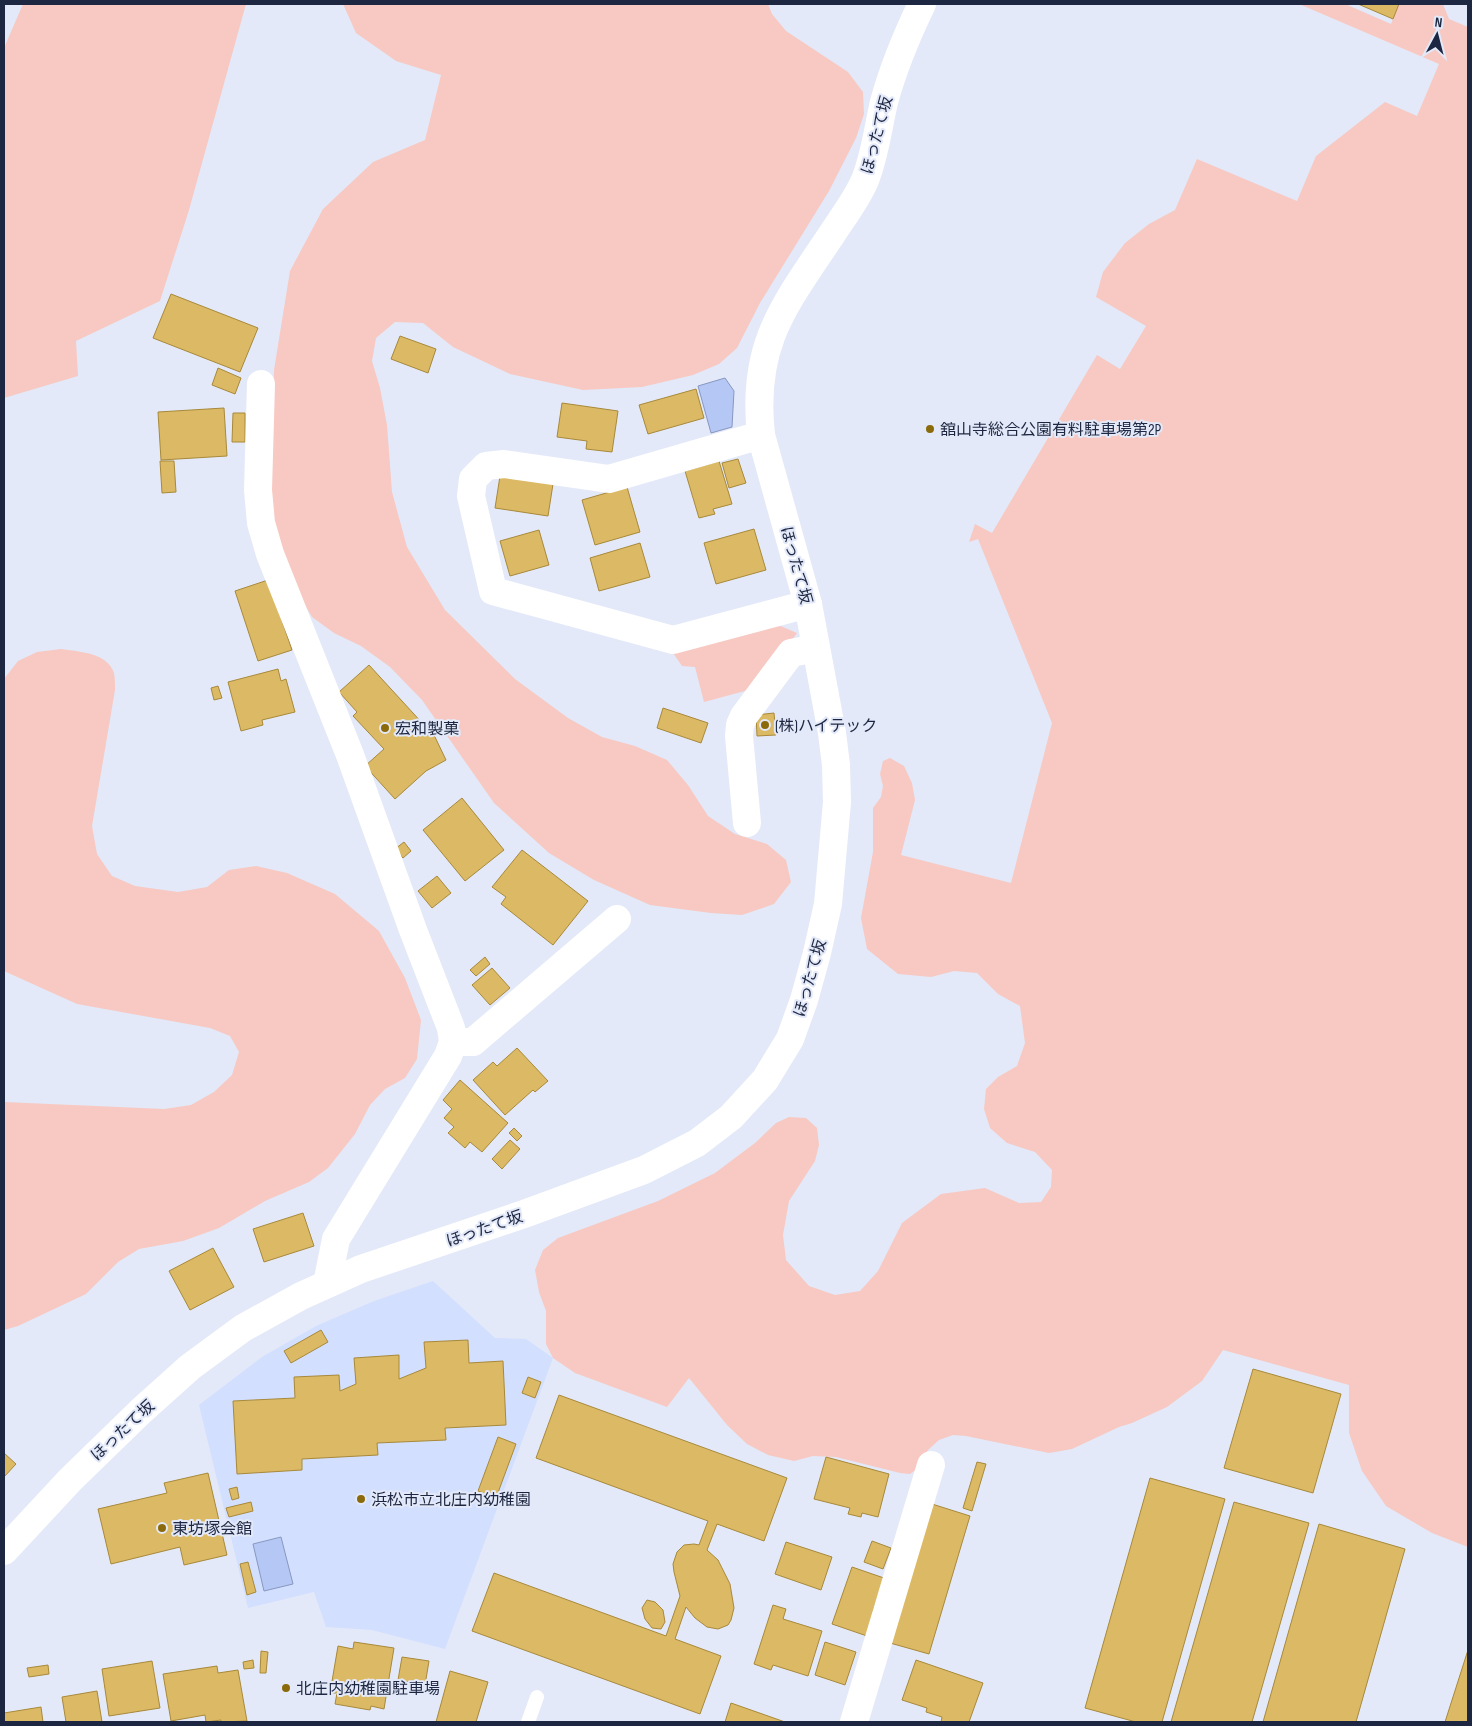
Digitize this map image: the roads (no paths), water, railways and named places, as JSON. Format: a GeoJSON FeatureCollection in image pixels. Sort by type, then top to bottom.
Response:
{"type":"FeatureCollection","features":[{"type":"Feature","properties":{"kind":"street","name":"ほったて坂"},"geometry":{"type":"LineString","coordinates":[[4,1551],[70,1480],[141,1411],[190,1367],[244,1328],[300,1296],[361,1268],[524,1214],[644,1170],[696,1143],[731,1117],[765,1080],[790,1040],[817,954],[828,904],[837,802],[836,766],[832,733],[808,604],[761,435],[758,408],[760,379],[765,352],[774,325],[787,301],[852,204],[865,179],[873,154],[884,101],[893,73],[922,4]]}},
{"type":"Feature","properties":{"kind":"street"},"geometry":{"type":"LineString","coordinates":[[261,384],[258,490],[261,523],[270,554],[350,755],[413,930],[451,1028],[453,1042],[448,1056],[336,1239],[327,1284]]}},
{"type":"Feature","properties":{"kind":"street"},"geometry":{"type":"LineString","coordinates":[[761,435],[609,478],[504,464],[486,466],[473,478],[470,496],[493,591],[673,640],[808,604]]}},
{"type":"Feature","properties":{"kind":"street"},"geometry":{"type":"LineString","coordinates":[[747,823],[739,736],[740,726],[744,716],[791,653],[816,648]]}},
{"type":"Feature","properties":{"kind":"street"},"geometry":{"type":"LineString","coordinates":[[453,1042],[473,1042],[617,919]]}},
{"type":"Feature","properties":{"kind":"street"},"geometry":{"type":"LineString","coordinates":[[854,1722],[931,1465]]}},
{"type":"Feature","properties":{"kind":"lane"},"geometry":{"type":"LineString","coordinates":[[528,1722],[537,1698]]}},
{"type":"Feature","properties":{"kind":"place","name":"舘山寺総合公園有料駐車場第2P"},"geometry":{"type":"Point","coordinates":[930,429]}},
{"type":"Feature","properties":{"kind":"place","name":"(株)ハイテック"},"geometry":{"type":"Point","coordinates":[765,725]}},
{"type":"Feature","properties":{"kind":"place","name":"宏和製菓"},"geometry":{"type":"Point","coordinates":[385,728]}},
{"type":"Feature","properties":{"kind":"place","name":"浜松市立北庄内幼稚園"},"geometry":{"type":"Point","coordinates":[361,1499]}},
{"type":"Feature","properties":{"kind":"place","name":"東坊塚会館"},"geometry":{"type":"Point","coordinates":[162,1528]}},
{"type":"Feature","properties":{"kind":"place","name":"北庄内幼稚園駐車場"},"geometry":{"type":"Point","coordinates":[286,1688]}}]}
